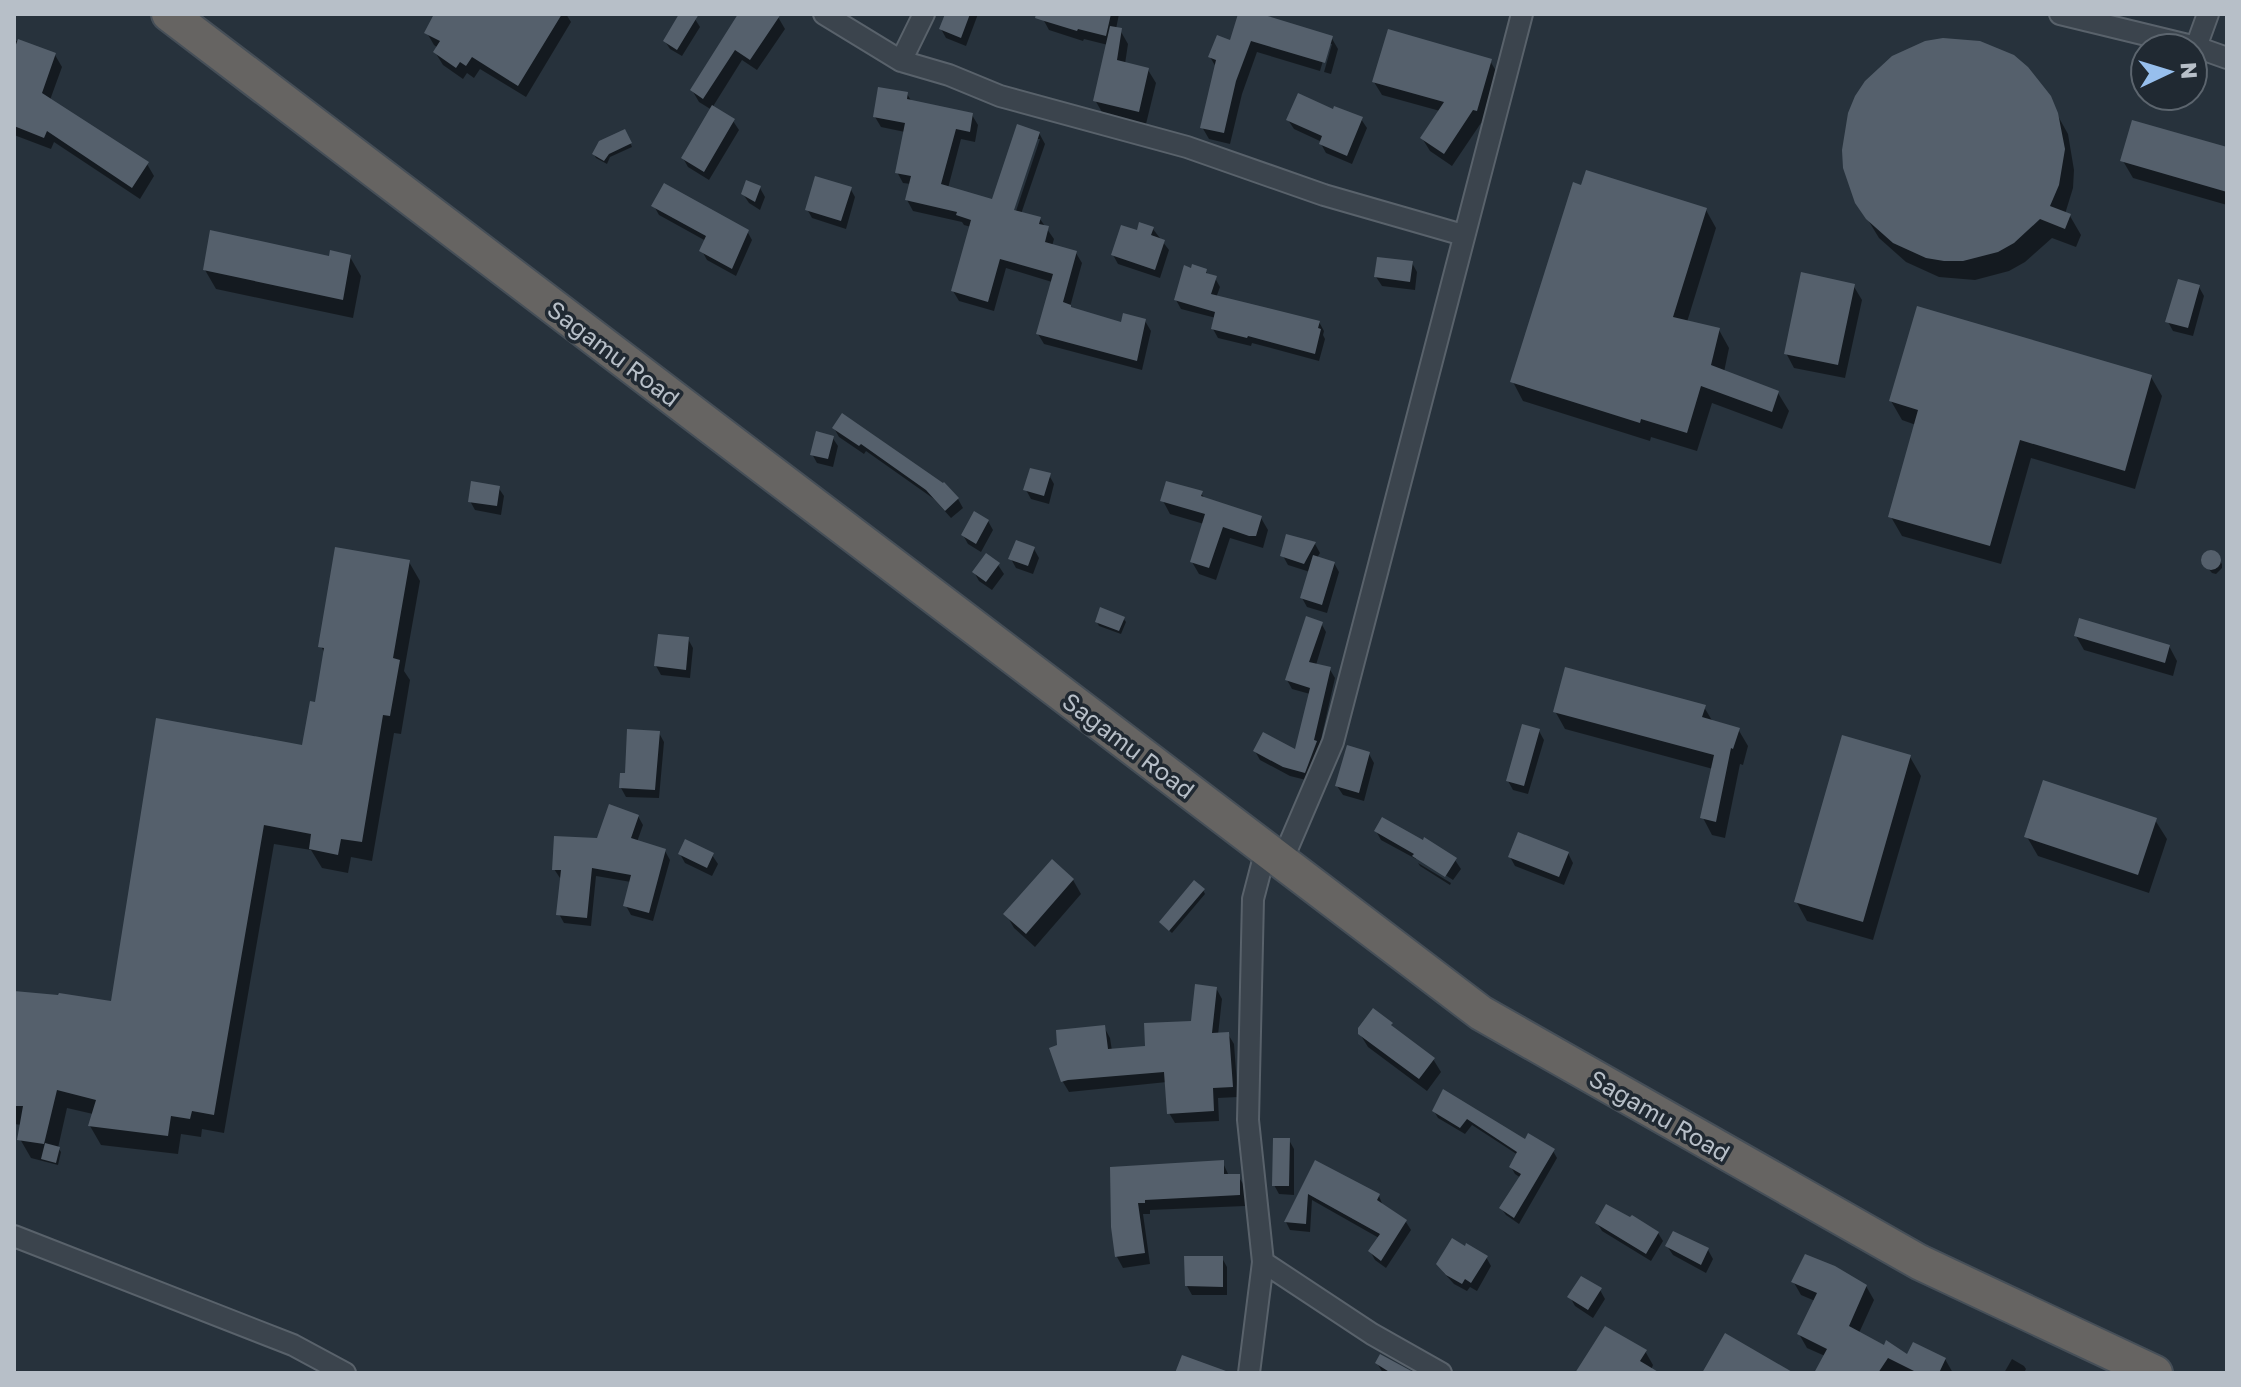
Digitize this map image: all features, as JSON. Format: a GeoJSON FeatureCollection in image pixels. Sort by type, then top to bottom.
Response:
{"type":"FeatureCollection","features":[{"type":"Feature","properties":{"kind":"highway","name":"Sagamu Road"},"geometry":{"type":"LineString","coordinates":[[186,19],[1481,1013],[1919,1262],[2155,1373]]}},
{"type":"Feature","properties":{"kind":"street"},"geometry":{"type":"LineString","coordinates":[[824,14],[901,61],[949,75],[1000,96],[1187,147],[1324,195],[1463,235]]}},
{"type":"Feature","properties":{"kind":"street"},"geometry":{"type":"LineString","coordinates":[[901,61],[924,14]]}},
{"type":"Feature","properties":{"kind":"street"},"geometry":{"type":"LineString","coordinates":[[1249,1373],[1263,1262],[1248,1120],[1253,899],[1333,742],[1522,14]]}},
{"type":"Feature","properties":{"kind":"street"},"geometry":{"type":"LineString","coordinates":[[2060,14],[2134,32]]}},
{"type":"Feature","properties":{"kind":"street"},"geometry":{"type":"LineString","coordinates":[[14,1236],[293,1345],[345,1373]]}},
{"type":"Feature","properties":{"kind":"street"},"geometry":{"type":"LineString","coordinates":[[1263,1262],[1372,1334],[1441,1373]]}},
{"type":"Feature","properties":{"kind":"building"},"geometry":{"type":"Polygon","coordinates":[[[434,14],[562,14],[518,86],[472,57],[466,66],[460,62],[456,68],[433,52],[440,41],[424,33],[434,14]]]}},
{"type":"Feature","properties":{"kind":"building"},"geometry":{"type":"Polygon","coordinates":[[[679,14],[699,14],[677,50],[663,41],[679,14]]]}},
{"type":"Feature","properties":{"kind":"building"},"geometry":{"type":"Polygon","coordinates":[[[738,14],[781,14],[750,60],[735,50],[703,99],[690,90],[738,14]]]}},
{"type":"Feature","properties":{"kind":"building"},"geometry":{"type":"Polygon","coordinates":[[[945,14],[970,14],[961,38],[939,29],[945,14]]]}},
{"type":"Feature","properties":{"kind":"building"},"geometry":{"type":"Polygon","coordinates":[[[1036,14],[1111,14],[1106,36],[1041,20],[1035,18],[1036,14]]]}},
{"type":"Feature","properties":{"kind":"building"},"geometry":{"type":"Polygon","coordinates":[[[1238,14],[1261,14],[1333,36],[1325,63],[1251,41],[1236,81],[1224,133],[1200,128],[1216,60],[1208,57],[1217,35],[1230,40],[1238,14]]]}},
{"type":"Feature","properties":{"kind":"building"},"geometry":{"type":"Polygon","coordinates":[[[1110,26],[1122,28],[1117,60],[1149,68],[1139,112],[1093,101],[1110,26]]]}},
{"type":"Feature","properties":{"kind":"building"},"geometry":{"type":"Polygon","coordinates":[[[1388,29],[1492,59],[1477,111],[1473,110],[1444,154],[1420,138],[1444,102],[1372,82],[1388,29]]]}},
{"type":"Feature","properties":{"kind":"building"},"geometry":{"type":"Polygon","coordinates":[[[1943,38],[1980,41],[2014,55],[2051,96],[2058,113],[2065,149],[2059,185],[2050,206],[2071,214],[2065,229],[2040,219],[2014,243],[1998,252],[1963,261],[1944,261],[1926,258],[1893,243],[1866,219],[1855,203],[1843,168],[1842,150],[1848,113],[1855,96],[1865,81],[1892,56],[1925,41],[1943,38]]]}},
{"type":"Feature","properties":{"kind":"building"},"geometry":{"type":"Polygon","coordinates":[[[18,39],[56,53],[42,93],[149,162],[132,188],[47,131],[44,138],[14,126],[14,50],[18,39]]]}},
{"type":"Feature","properties":{"kind":"building"},"geometry":{"type":"Polygon","coordinates":[[[878,87],[908,92],[907,99],[973,113],[970,132],[956,129],[941,184],[992,199],[1017,124],[1040,132],[1014,210],[1041,217],[1039,224],[1049,226],[1045,242],[1077,251],[1063,302],[1121,322],[1123,313],[1146,319],[1137,361],[1036,334],[1053,274],[1000,259],[988,302],[951,291],[971,220],[956,215],[957,212],[905,200],[911,176],[895,173],[905,123],[873,117],[878,87]]]}},
{"type":"Feature","properties":{"kind":"building"},"geometry":{"type":"Polygon","coordinates":[[[1298,93],[1333,109],[1334,106],[1363,117],[1347,156],[1319,144],[1322,136],[1286,120],[1298,93]]]}},
{"type":"Feature","properties":{"kind":"building"},"geometry":{"type":"Polygon","coordinates":[[[712,105],[735,119],[704,172],[681,158],[712,105]]]}},
{"type":"Feature","properties":{"kind":"building"},"geometry":{"type":"Polygon","coordinates":[[[2132,120],[2227,147],[2227,192],[2120,161],[2132,120]]]}},
{"type":"Feature","properties":{"kind":"building"},"geometry":{"type":"Polygon","coordinates":[[[625,129],[632,143],[609,154],[604,161],[592,154],[599,141],[625,129]]]}},
{"type":"Feature","properties":{"kind":"building"},"geometry":{"type":"Polygon","coordinates":[[[1586,170],[1707,208],[1673,317],[1720,328],[1711,365],[1779,391],[1772,412],[1701,386],[1687,433],[1641,419],[1640,423],[1510,382],[1573,182],[1581,185],[1586,170]]]}},
{"type":"Feature","properties":{"kind":"building"},"geometry":{"type":"Polygon","coordinates":[[[815,176],[852,187],[841,221],[805,210],[815,176]]]}},
{"type":"Feature","properties":{"kind":"building"},"geometry":{"type":"Polygon","coordinates":[[[746,180],[761,186],[755,202],[741,194],[746,180]]]}},
{"type":"Feature","properties":{"kind":"building"},"geometry":{"type":"Polygon","coordinates":[[[664,183],[749,230],[732,269],[699,251],[706,236],[651,206],[664,183]]]}},
{"type":"Feature","properties":{"kind":"building"},"geometry":{"type":"Polygon","coordinates":[[[1139,222],[1154,227],[1151,235],[1165,240],[1155,270],[1111,255],[1121,225],[1137,230],[1139,222]]]}},
{"type":"Feature","properties":{"kind":"building"},"geometry":{"type":"Polygon","coordinates":[[[210,230],[329,256],[330,250],[351,255],[343,300],[203,270],[210,230]]]}},
{"type":"Feature","properties":{"kind":"building"},"geometry":{"type":"Polygon","coordinates":[[[1377,257],[1413,261],[1410,282],[1374,277],[1377,257]]]}},
{"type":"Feature","properties":{"kind":"building"},"geometry":{"type":"Polygon","coordinates":[[[1192,264],[1217,276],[1211,294],[1320,321],[1315,354],[1211,329],[1215,312],[1174,300],[1184,265],[1191,268],[1192,264]]]}},
{"type":"Feature","properties":{"kind":"building"},"geometry":{"type":"Polygon","coordinates":[[[1801,272],[1855,284],[1838,365],[1784,354],[1801,272]]]}},
{"type":"Feature","properties":{"kind":"building"},"geometry":{"type":"Polygon","coordinates":[[[2178,279],[2200,285],[2188,328],[2165,322],[2178,279]]]}},
{"type":"Feature","properties":{"kind":"building"},"geometry":{"type":"Polygon","coordinates":[[[1917,306],[2152,375],[2125,471],[2020,440],[1990,546],[1888,517],[1918,410],[1889,401],[1917,306]]]}},
{"type":"Feature","properties":{"kind":"building"},"geometry":{"type":"Polygon","coordinates":[[[842,413],[944,482],[959,498],[945,511],[926,490],[861,444],[859,446],[832,428],[842,413]]]}},
{"type":"Feature","properties":{"kind":"building"},"geometry":{"type":"Polygon","coordinates":[[[816,431],[834,436],[828,459],[810,455],[816,431]]]}},
{"type":"Feature","properties":{"kind":"building"},"geometry":{"type":"Polygon","coordinates":[[[1030,468],[1051,473],[1044,496],[1023,490],[1030,468]]]}},
{"type":"Feature","properties":{"kind":"building"},"geometry":{"type":"Polygon","coordinates":[[[471,481],[500,486],[497,506],[468,502],[471,481]]]}},
{"type":"Feature","properties":{"kind":"building"},"geometry":{"type":"Polygon","coordinates":[[[1166,481],[1203,491],[1201,496],[1262,516],[1256,536],[1223,527],[1209,568],[1190,562],[1205,514],[1160,501],[1166,481]]]}},
{"type":"Feature","properties":{"kind":"building"},"geometry":{"type":"Polygon","coordinates":[[[974,511],[989,520],[976,544],[961,535],[974,511]]]}},
{"type":"Feature","properties":{"kind":"building"},"geometry":{"type":"Polygon","coordinates":[[[1286,534],[1316,542],[1304,564],[1280,556],[1286,534]]]}},
{"type":"Feature","properties":{"kind":"building"},"geometry":{"type":"Polygon","coordinates":[[[1016,540],[1035,547],[1028,566],[1008,559],[1016,540]]]}},
{"type":"Feature","properties":{"kind":"building"},"geometry":{"type":"Polygon","coordinates":[[[335,547],[410,560],[393,658],[400,660],[390,716],[383,715],[362,842],[341,839],[338,855],[309,849],[311,834],[264,825],[214,1115],[192,1111],[190,1119],[171,1116],[168,1136],[88,1126],[96,1100],[57,1090],[44,1144],[17,1140],[23,1106],[14,1106],[14,991],[59,993],[111,1001],[156,718],[302,745],[310,701],[315,702],[324,648],[318,647],[335,547]]]}},
{"type":"Feature","properties":{"kind":"building"},"geometry":{"type":"Polygon","coordinates":[[[2211,550],[2218,553],[2221,560],[2218,567],[2211,570],[2204,567],[2201,560],[2204,553],[2211,550]]]}},
{"type":"Feature","properties":{"kind":"building"},"geometry":{"type":"Polygon","coordinates":[[[986,553],[1000,563],[986,582],[972,572],[986,553]]]}},
{"type":"Feature","properties":{"kind":"building"},"geometry":{"type":"Polygon","coordinates":[[[1313,555],[1335,562],[1322,605],[1300,598],[1313,555]]]}},
{"type":"Feature","properties":{"kind":"building"},"geometry":{"type":"Polygon","coordinates":[[[1100,607],[1125,617],[1119,631],[1095,622],[1100,607]]]}},
{"type":"Feature","properties":{"kind":"building"},"geometry":{"type":"Polygon","coordinates":[[[1306,616],[1323,622],[1309,662],[1331,667],[1314,740],[1317,741],[1305,773],[1283,767],[1253,751],[1263,732],[1295,749],[1310,688],[1285,680],[1306,616]]]}},
{"type":"Feature","properties":{"kind":"building"},"geometry":{"type":"Polygon","coordinates":[[[2079,618],[2170,645],[2165,663],[2074,636],[2079,618]]]}},
{"type":"Feature","properties":{"kind":"building"},"geometry":{"type":"Polygon","coordinates":[[[658,634],[689,637],[686,670],[654,666],[658,634]]]}},
{"type":"Feature","properties":{"kind":"building"},"geometry":{"type":"Polygon","coordinates":[[[1565,667],[1706,705],[1702,717],[1740,728],[1731,748],[1716,822],[1700,818],[1714,755],[1553,712],[1565,667]]]}},
{"type":"Feature","properties":{"kind":"building"},"geometry":{"type":"Polygon","coordinates":[[[1522,724],[1540,729],[1524,786],[1506,781],[1522,724]]]}},
{"type":"Feature","properties":{"kind":"building"},"geometry":{"type":"Polygon","coordinates":[[[627,729],[660,731],[655,790],[619,788],[620,773],[625,773],[627,729]]]}},
{"type":"Feature","properties":{"kind":"building"},"geometry":{"type":"Polygon","coordinates":[[[1842,735],[1911,755],[1863,922],[1794,902],[1842,735]]]}},
{"type":"Feature","properties":{"kind":"building"},"geometry":{"type":"Polygon","coordinates":[[[1347,745],[1370,752],[1359,793],[1335,786],[1347,745]]]}},
{"type":"Feature","properties":{"kind":"building"},"geometry":{"type":"Polygon","coordinates":[[[2043,780],[2157,818],[2138,875],[2024,837],[2043,780]]]}},
{"type":"Feature","properties":{"kind":"building"},"geometry":{"type":"Polygon","coordinates":[[[609,804],[639,815],[631,838],[666,849],[649,913],[623,906],[631,875],[592,868],[587,918],[556,915],[561,870],[552,870],[554,836],[597,838],[609,804]]]}},
{"type":"Feature","properties":{"kind":"building"},"geometry":{"type":"Polygon","coordinates":[[[1382,817],[1423,840],[1424,837],[1457,858],[1445,877],[1412,856],[1414,854],[1374,831],[1382,817]]]}},
{"type":"Feature","properties":{"kind":"building"},"geometry":{"type":"Polygon","coordinates":[[[1518,832],[1569,852],[1559,877],[1508,857],[1518,832]]]}},
{"type":"Feature","properties":{"kind":"building"},"geometry":{"type":"Polygon","coordinates":[[[685,839],[714,853],[707,868],[678,854],[685,839]]]}},
{"type":"Feature","properties":{"kind":"building"},"geometry":{"type":"Polygon","coordinates":[[[1052,859],[1074,879],[1026,934],[1003,914],[1052,859]]]}},
{"type":"Feature","properties":{"kind":"building"},"geometry":{"type":"Polygon","coordinates":[[[1194,880],[1205,889],[1169,931],[1159,922],[1194,880]]]}},
{"type":"Feature","properties":{"kind":"building"},"geometry":{"type":"Polygon","coordinates":[[[1195,984],[1217,987],[1212,1033],[1229,1032],[1233,1087],[1213,1088],[1214,1111],[1167,1114],[1164,1072],[1061,1082],[1049,1048],[1057,1045],[1056,1030],[1105,1025],[1108,1049],[1145,1046],[1144,1023],[1191,1021],[1195,984]]]}},
{"type":"Feature","properties":{"kind":"building"},"geometry":{"type":"Polygon","coordinates":[[[1373,1008],[1435,1058],[1419,1079],[1358,1034],[1358,1028],[1373,1008]]]}},
{"type":"Feature","properties":{"kind":"building"},"geometry":{"type":"Polygon","coordinates":[[[1443,1089],[1525,1139],[1528,1133],[1555,1149],[1514,1218],[1499,1208],[1521,1174],[1509,1167],[1517,1152],[1467,1119],[1460,1128],[1432,1111],[1443,1089]]]}},
{"type":"Feature","properties":{"kind":"building"},"geometry":{"type":"Polygon","coordinates":[[[1273,1138],[1290,1138],[1289,1186],[1272,1186],[1273,1138]]]}},
{"type":"Feature","properties":{"kind":"building"},"geometry":{"type":"Polygon","coordinates":[[[45,1143],[60,1147],[56,1163],[41,1159],[45,1143]]]}},
{"type":"Feature","properties":{"kind":"building"},"geometry":{"type":"Polygon","coordinates":[[[1224,1160],[1224,1174],[1240,1174],[1240,1195],[1145,1200],[1145,1203],[1138,1203],[1145,1253],[1115,1257],[1110,1167],[1224,1160]]]}},
{"type":"Feature","properties":{"kind":"building"},"geometry":{"type":"Polygon","coordinates":[[[1315,1160],[1380,1194],[1377,1200],[1407,1220],[1381,1261],[1368,1251],[1380,1234],[1308,1194],[1306,1224],[1284,1222],[1315,1160]]]}},
{"type":"Feature","properties":{"kind":"building"},"geometry":{"type":"Polygon","coordinates":[[[1606,1204],[1630,1217],[1632,1215],[1659,1232],[1646,1254],[1595,1223],[1606,1204]]]}},
{"type":"Feature","properties":{"kind":"building"},"geometry":{"type":"Polygon","coordinates":[[[1673,1231],[1709,1248],[1701,1265],[1665,1246],[1673,1231]]]}},
{"type":"Feature","properties":{"kind":"building"},"geometry":{"type":"Polygon","coordinates":[[[1452,1238],[1488,1256],[1471,1283],[1465,1279],[1462,1284],[1446,1275],[1436,1264],[1452,1238]]]}},
{"type":"Feature","properties":{"kind":"building"},"geometry":{"type":"Polygon","coordinates":[[[1805,1254],[1835,1266],[1867,1285],[1849,1326],[1884,1345],[1886,1340],[1907,1354],[1913,1342],[1946,1358],[1939,1373],[1918,1373],[1888,1358],[1878,1373],[1814,1373],[1827,1349],[1797,1334],[1817,1293],[1791,1282],[1805,1254]]]}},
{"type":"Feature","properties":{"kind":"building"},"geometry":{"type":"Polygon","coordinates":[[[1184,1256],[1223,1256],[1223,1287],[1185,1286],[1184,1256]]]}},
{"type":"Feature","properties":{"kind":"building"},"geometry":{"type":"Polygon","coordinates":[[[1581,1276],[1602,1288],[1588,1310],[1567,1297],[1581,1276]]]}},
{"type":"Feature","properties":{"kind":"building"},"geometry":{"type":"Polygon","coordinates":[[[1605,1326],[1647,1350],[1640,1361],[1660,1373],[1575,1373],[1605,1326]]]}},
{"type":"Feature","properties":{"kind":"building"},"geometry":{"type":"Polygon","coordinates":[[[1725,1333],[1794,1373],[1702,1373],[1725,1333]]]}},
{"type":"Feature","properties":{"kind":"building"},"geometry":{"type":"Polygon","coordinates":[[[1380,1354],[1415,1373],[1391,1373],[1375,1363],[1380,1354]]]}},
{"type":"Feature","properties":{"kind":"building"},"geometry":{"type":"Polygon","coordinates":[[[1182,1355],[1226,1371],[1226,1373],[1175,1373],[1182,1355]]]}}]}
